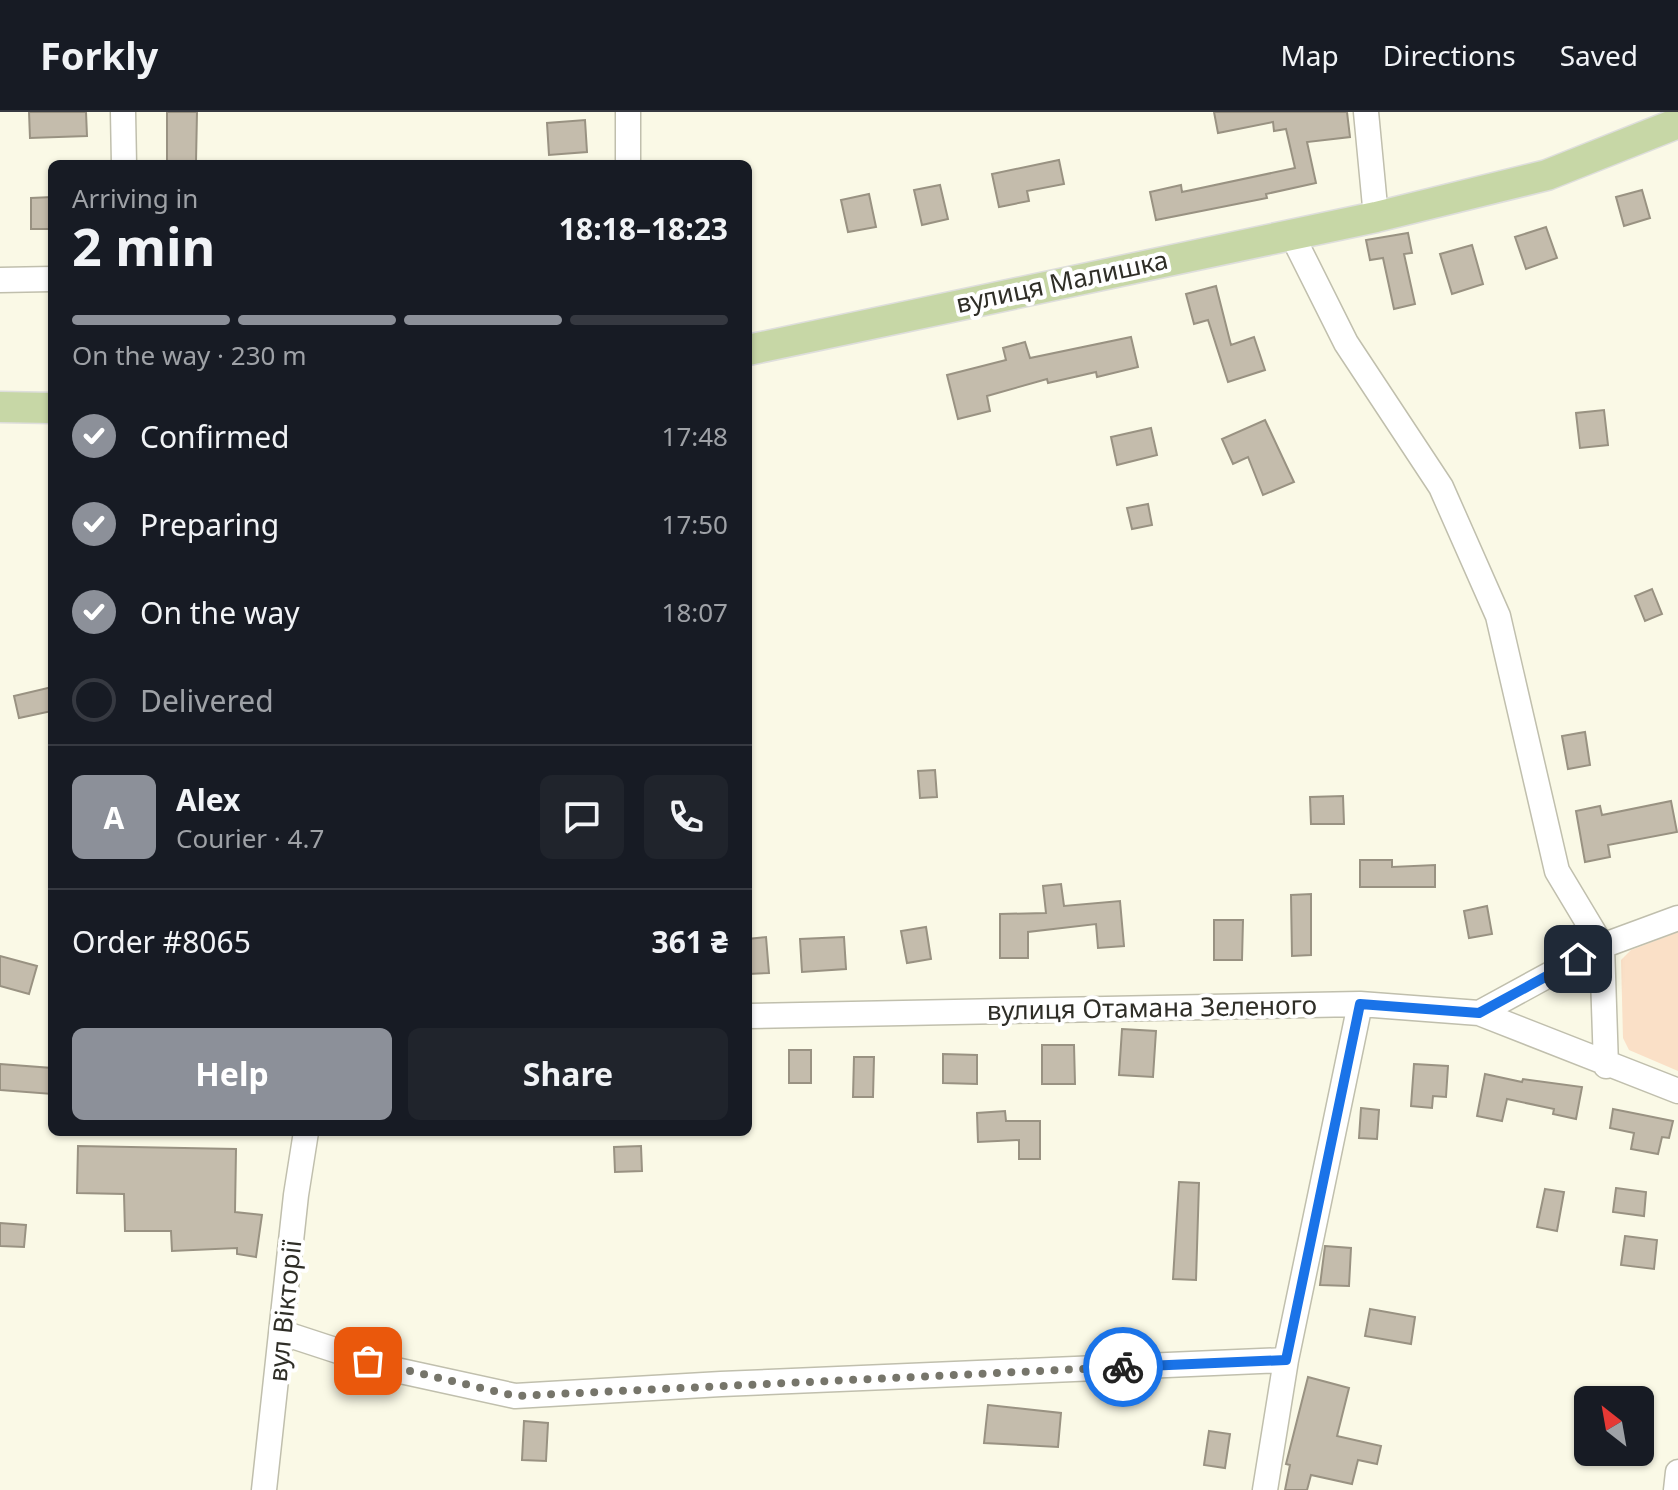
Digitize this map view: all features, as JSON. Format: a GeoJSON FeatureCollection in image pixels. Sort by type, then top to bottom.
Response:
{"type":"FeatureCollection","features":[{"type":"Feature","properties":{"kind":"main road","name":"вулиця Малишка"},"geometry":{"type":"LineString","coordinates":[[752,349],[1376,217],[1547,175],[1678,123]]}},
{"type":"Feature","properties":{"kind":"main road"},"geometry":{"type":"LineString","coordinates":[[0,407],[48,408]]}},
{"type":"Feature","properties":{"kind":"street"},"geometry":{"type":"LineString","coordinates":[[123,112],[124,160]]}},
{"type":"Feature","properties":{"kind":"street"},"geometry":{"type":"LineString","coordinates":[[628,112],[628,160]]}},
{"type":"Feature","properties":{"kind":"street"},"geometry":{"type":"LineString","coordinates":[[1366,112],[1376,217]]}},
{"type":"Feature","properties":{"kind":"street"},"geometry":{"type":"LineString","coordinates":[[1291,233],[1346,343],[1441,487],[1498,616],[1557,871],[1602,946],[1606,1066]]}},
{"type":"Feature","properties":{"kind":"street"},"geometry":{"type":"LineString","coordinates":[[0,280],[48,279]]}},
{"type":"Feature","properties":{"kind":"street"},"geometry":{"type":"LineString","coordinates":[[1479,1013],[1602,946],[1678,918]]}},
{"type":"Feature","properties":{"kind":"street"},"geometry":{"type":"LineString","coordinates":[[1265,1490],[1286,1360],[1360,1004]]}},
{"type":"Feature","properties":{"kind":"street","name":"вулиця Отамана Зеленого"},"geometry":{"type":"LineString","coordinates":[[752,1016],[1360,1004],[1479,1013]]}},
{"type":"Feature","properties":{"kind":"street"},"geometry":{"type":"LineString","coordinates":[[1479,1013],[1606,1066],[1678,1091]]}},
{"type":"Feature","properties":{"kind":"street","name":"вул Вікторії"},"geometry":{"type":"LineString","coordinates":[[264,1490],[296,1195],[305,1136]]}},
{"type":"Feature","properties":{"kind":"street"},"geometry":{"type":"LineString","coordinates":[[283,1333],[396,1370],[515,1396],[1286,1360]]}},
{"type":"Feature","properties":{"kind":"street"},"geometry":{"type":"LineString","coordinates":[[1676,1490],[1678,1472]]}},
{"type":"Feature","properties":{"kind":"shaded area"},"geometry":{"type":"Polygon","coordinates":[[[1678,932],[1678,1071],[1629,1050],[1623,1038],[1621,960],[1631,950],[1678,932]]]}},
{"type":"Feature","properties":{"kind":"building"},"geometry":{"type":"Polygon","coordinates":[[[29,112],[86,112],[87,136],[30,138],[29,112]]]}},
{"type":"Feature","properties":{"kind":"building"},"geometry":{"type":"Polygon","coordinates":[[[167,112],[197,112],[196,160],[167,160],[167,112]]]}},
{"type":"Feature","properties":{"kind":"building"},"geometry":{"type":"Polygon","coordinates":[[[1214,112],[1347,112],[1350,137],[1307,142],[1316,183],[1266,194],[1267,198],[1156,220],[1150,192],[1181,185],[1182,192],[1295,168],[1286,129],[1274,131],[1273,122],[1218,133],[1214,112]]]}},
{"type":"Feature","properties":{"kind":"building"},"geometry":{"type":"Polygon","coordinates":[[[585,120],[587,152],[549,155],[547,123],[585,120]]]}},
{"type":"Feature","properties":{"kind":"building"},"geometry":{"type":"Polygon","coordinates":[[[1059,160],[1064,184],[1027,191],[1029,201],[999,207],[992,174],[1059,160]]]}},
{"type":"Feature","properties":{"kind":"building"},"geometry":{"type":"Polygon","coordinates":[[[940,185],[948,219],[922,225],[914,190],[940,185]]]}},
{"type":"Feature","properties":{"kind":"building"},"geometry":{"type":"Polygon","coordinates":[[[1642,190],[1650,218],[1624,226],[1616,197],[1642,190]]]}},
{"type":"Feature","properties":{"kind":"building"},"geometry":{"type":"Polygon","coordinates":[[[869,194],[876,227],[848,232],[841,200],[869,194]]]}},
{"type":"Feature","properties":{"kind":"building"},"geometry":{"type":"Polygon","coordinates":[[[48,197],[48,229],[31,229],[31,198],[48,197]]]}},
{"type":"Feature","properties":{"kind":"building"},"geometry":{"type":"Polygon","coordinates":[[[1546,227],[1557,258],[1526,269],[1515,237],[1546,227]]]}},
{"type":"Feature","properties":{"kind":"building"},"geometry":{"type":"Polygon","coordinates":[[[1408,233],[1412,253],[1404,254],[1415,304],[1394,309],[1383,258],[1370,260],[1366,240],[1408,233]]]}},
{"type":"Feature","properties":{"kind":"building"},"geometry":{"type":"Polygon","coordinates":[[[1472,245],[1483,284],[1452,294],[1440,254],[1472,245]]]}},
{"type":"Feature","properties":{"kind":"building"},"geometry":{"type":"Polygon","coordinates":[[[1216,286],[1231,345],[1254,337],[1265,370],[1228,382],[1208,320],[1194,324],[1186,294],[1216,286]]]}},
{"type":"Feature","properties":{"kind":"building"},"geometry":{"type":"Polygon","coordinates":[[[1131,337],[1138,367],[1097,377],[1096,372],[1048,383],[1047,379],[987,396],[990,411],[958,419],[947,375],[1006,360],[1003,348],[1025,342],[1030,358],[1131,337]]]}},
{"type":"Feature","properties":{"kind":"building"},"geometry":{"type":"Polygon","coordinates":[[[1604,410],[1608,445],[1580,448],[1576,413],[1604,410]]]}},
{"type":"Feature","properties":{"kind":"building"},"geometry":{"type":"Polygon","coordinates":[[[1265,420],[1294,482],[1263,495],[1248,457],[1233,464],[1222,439],[1265,420]]]}},
{"type":"Feature","properties":{"kind":"building"},"geometry":{"type":"Polygon","coordinates":[[[1151,428],[1157,455],[1117,465],[1111,437],[1151,428]]]}},
{"type":"Feature","properties":{"kind":"building"},"geometry":{"type":"Polygon","coordinates":[[[1148,504],[1152,525],[1132,529],[1127,508],[1148,504]]]}},
{"type":"Feature","properties":{"kind":"building"},"geometry":{"type":"Polygon","coordinates":[[[1652,589],[1662,614],[1645,621],[1635,596],[1652,589]]]}},
{"type":"Feature","properties":{"kind":"building"},"geometry":{"type":"Polygon","coordinates":[[[48,688],[48,712],[19,718],[14,696],[48,688]]]}},
{"type":"Feature","properties":{"kind":"building"},"geometry":{"type":"Polygon","coordinates":[[[1585,732],[1590,765],[1568,769],[1562,736],[1585,732]]]}},
{"type":"Feature","properties":{"kind":"building"},"geometry":{"type":"Polygon","coordinates":[[[935,770],[937,797],[920,798],[918,771],[935,770]]]}},
{"type":"Feature","properties":{"kind":"building"},"geometry":{"type":"Polygon","coordinates":[[[1343,796],[1344,824],[1311,824],[1310,797],[1343,796]]]}},
{"type":"Feature","properties":{"kind":"building"},"geometry":{"type":"Polygon","coordinates":[[[1671,801],[1677,832],[1608,845],[1610,857],[1585,862],[1576,811],[1600,806],[1602,815],[1671,801]]]}},
{"type":"Feature","properties":{"kind":"building"},"geometry":{"type":"Polygon","coordinates":[[[1360,860],[1392,860],[1392,867],[1435,865],[1435,887],[1360,887],[1360,860]]]}},
{"type":"Feature","properties":{"kind":"building"},"geometry":{"type":"Polygon","coordinates":[[[1061,884],[1064,906],[1120,901],[1124,946],[1098,948],[1096,924],[1028,932],[1028,958],[1000,958],[1000,914],[1046,913],[1043,886],[1061,884]]]}},
{"type":"Feature","properties":{"kind":"building"},"geometry":{"type":"Polygon","coordinates":[[[1311,894],[1311,955],[1292,956],[1291,895],[1311,894]]]}},
{"type":"Feature","properties":{"kind":"building"},"geometry":{"type":"Polygon","coordinates":[[[1487,906],[1492,934],[1469,938],[1464,911],[1487,906]]]}},
{"type":"Feature","properties":{"kind":"building"},"geometry":{"type":"Polygon","coordinates":[[[1214,920],[1243,920],[1242,960],[1214,960],[1214,920]]]}},
{"type":"Feature","properties":{"kind":"building"},"geometry":{"type":"Polygon","coordinates":[[[926,927],[931,959],[907,963],[901,931],[926,927]]]}},
{"type":"Feature","properties":{"kind":"building"},"geometry":{"type":"Polygon","coordinates":[[[766,937],[769,973],[752,974],[752,939],[766,937]]]}},
{"type":"Feature","properties":{"kind":"building"},"geometry":{"type":"Polygon","coordinates":[[[844,937],[846,969],[802,972],[800,939],[844,937]]]}},
{"type":"Feature","properties":{"kind":"building"},"geometry":{"type":"Polygon","coordinates":[[[0,956],[37,966],[29,994],[0,986],[0,956]]]}},
{"type":"Feature","properties":{"kind":"building"},"geometry":{"type":"Polygon","coordinates":[[[1122,1029],[1156,1031],[1153,1077],[1119,1075],[1122,1029]]]}},
{"type":"Feature","properties":{"kind":"building"},"geometry":{"type":"Polygon","coordinates":[[[1042,1045],[1074,1045],[1075,1084],[1042,1084],[1042,1045]]]}},
{"type":"Feature","properties":{"kind":"building"},"geometry":{"type":"Polygon","coordinates":[[[789,1050],[811,1050],[811,1083],[789,1083],[789,1050]]]}},
{"type":"Feature","properties":{"kind":"building"},"geometry":{"type":"Polygon","coordinates":[[[943,1054],[977,1055],[977,1084],[943,1083],[943,1054]]]}},
{"type":"Feature","properties":{"kind":"building"},"geometry":{"type":"Polygon","coordinates":[[[854,1057],[874,1057],[873,1097],[853,1097],[854,1057]]]}},
{"type":"Feature","properties":{"kind":"building"},"geometry":{"type":"Polygon","coordinates":[[[0,1064],[48,1068],[48,1094],[0,1090],[0,1064]]]}},
{"type":"Feature","properties":{"kind":"building"},"geometry":{"type":"Polygon","coordinates":[[[1414,1064],[1448,1066],[1446,1097],[1433,1096],[1432,1108],[1411,1106],[1414,1064]]]}},
{"type":"Feature","properties":{"kind":"building"},"geometry":{"type":"Polygon","coordinates":[[[1485,1074],[1522,1082],[1523,1079],[1582,1087],[1576,1119],[1553,1114],[1554,1109],[1507,1099],[1502,1121],[1477,1116],[1485,1074]]]}},
{"type":"Feature","properties":{"kind":"building"},"geometry":{"type":"Polygon","coordinates":[[[1361,1108],[1379,1110],[1377,1139],[1359,1138],[1361,1108]]]}},
{"type":"Feature","properties":{"kind":"building"},"geometry":{"type":"Polygon","coordinates":[[[1613,1109],[1673,1121],[1669,1138],[1662,1137],[1658,1154],[1631,1149],[1634,1133],[1610,1128],[1613,1109]]]}},
{"type":"Feature","properties":{"kind":"building"},"geometry":{"type":"Polygon","coordinates":[[[1005,1111],[1006,1121],[1040,1121],[1040,1159],[1019,1159],[1019,1140],[978,1142],[977,1113],[1005,1111]]]}},
{"type":"Feature","properties":{"kind":"building"},"geometry":{"type":"Polygon","coordinates":[[[78,1146],[236,1149],[235,1212],[262,1215],[256,1257],[237,1254],[237,1248],[172,1251],[171,1231],[125,1231],[124,1194],[77,1193],[78,1146]]]}},
{"type":"Feature","properties":{"kind":"building"},"geometry":{"type":"Polygon","coordinates":[[[641,1146],[642,1171],[615,1172],[614,1147],[641,1146]]]}},
{"type":"Feature","properties":{"kind":"building"},"geometry":{"type":"Polygon","coordinates":[[[1179,1182],[1199,1183],[1196,1280],[1173,1279],[1179,1182]]]}},
{"type":"Feature","properties":{"kind":"building"},"geometry":{"type":"Polygon","coordinates":[[[1616,1188],[1646,1192],[1644,1216],[1613,1212],[1616,1188]]]}},
{"type":"Feature","properties":{"kind":"building"},"geometry":{"type":"Polygon","coordinates":[[[1545,1189],[1564,1192],[1557,1231],[1537,1227],[1545,1189]]]}},
{"type":"Feature","properties":{"kind":"building"},"geometry":{"type":"Polygon","coordinates":[[[0,1223],[26,1225],[24,1247],[0,1246],[0,1223]]]}},
{"type":"Feature","properties":{"kind":"building"},"geometry":{"type":"Polygon","coordinates":[[[1625,1236],[1657,1240],[1654,1269],[1621,1265],[1625,1236]]]}},
{"type":"Feature","properties":{"kind":"building"},"geometry":{"type":"Polygon","coordinates":[[[1325,1246],[1351,1248],[1349,1286],[1320,1285],[1325,1246]]]}},
{"type":"Feature","properties":{"kind":"building"},"geometry":{"type":"Polygon","coordinates":[[[1370,1309],[1415,1317],[1411,1344],[1365,1336],[1370,1309]]]}},
{"type":"Feature","properties":{"kind":"building"},"geometry":{"type":"Polygon","coordinates":[[[1308,1377],[1349,1388],[1337,1436],[1381,1446],[1377,1464],[1358,1460],[1352,1484],[1311,1475],[1307,1490],[1285,1490],[1290,1465],[1286,1464],[1308,1377]]]}},
{"type":"Feature","properties":{"kind":"building"},"geometry":{"type":"Polygon","coordinates":[[[988,1405],[1061,1413],[1058,1447],[984,1443],[988,1405]]]}},
{"type":"Feature","properties":{"kind":"building"},"geometry":{"type":"Polygon","coordinates":[[[524,1421],[548,1423],[546,1461],[522,1460],[524,1421]]]}},
{"type":"Feature","properties":{"kind":"building"},"geometry":{"type":"Polygon","coordinates":[[[1209,1431],[1230,1434],[1225,1468],[1204,1465],[1209,1431]]]}},
{"type":"Feature","properties":{"kind":"way so far"},"geometry":{"type":"LineString","coordinates":[[368,1361],[515,1396],[1123,1367]]}},
{"type":"Feature","properties":{"kind":"route"},"geometry":{"type":"LineString","coordinates":[[1123,1367],[1286,1360],[1360,1004],[1479,1013],[1578,959]]}}]}
